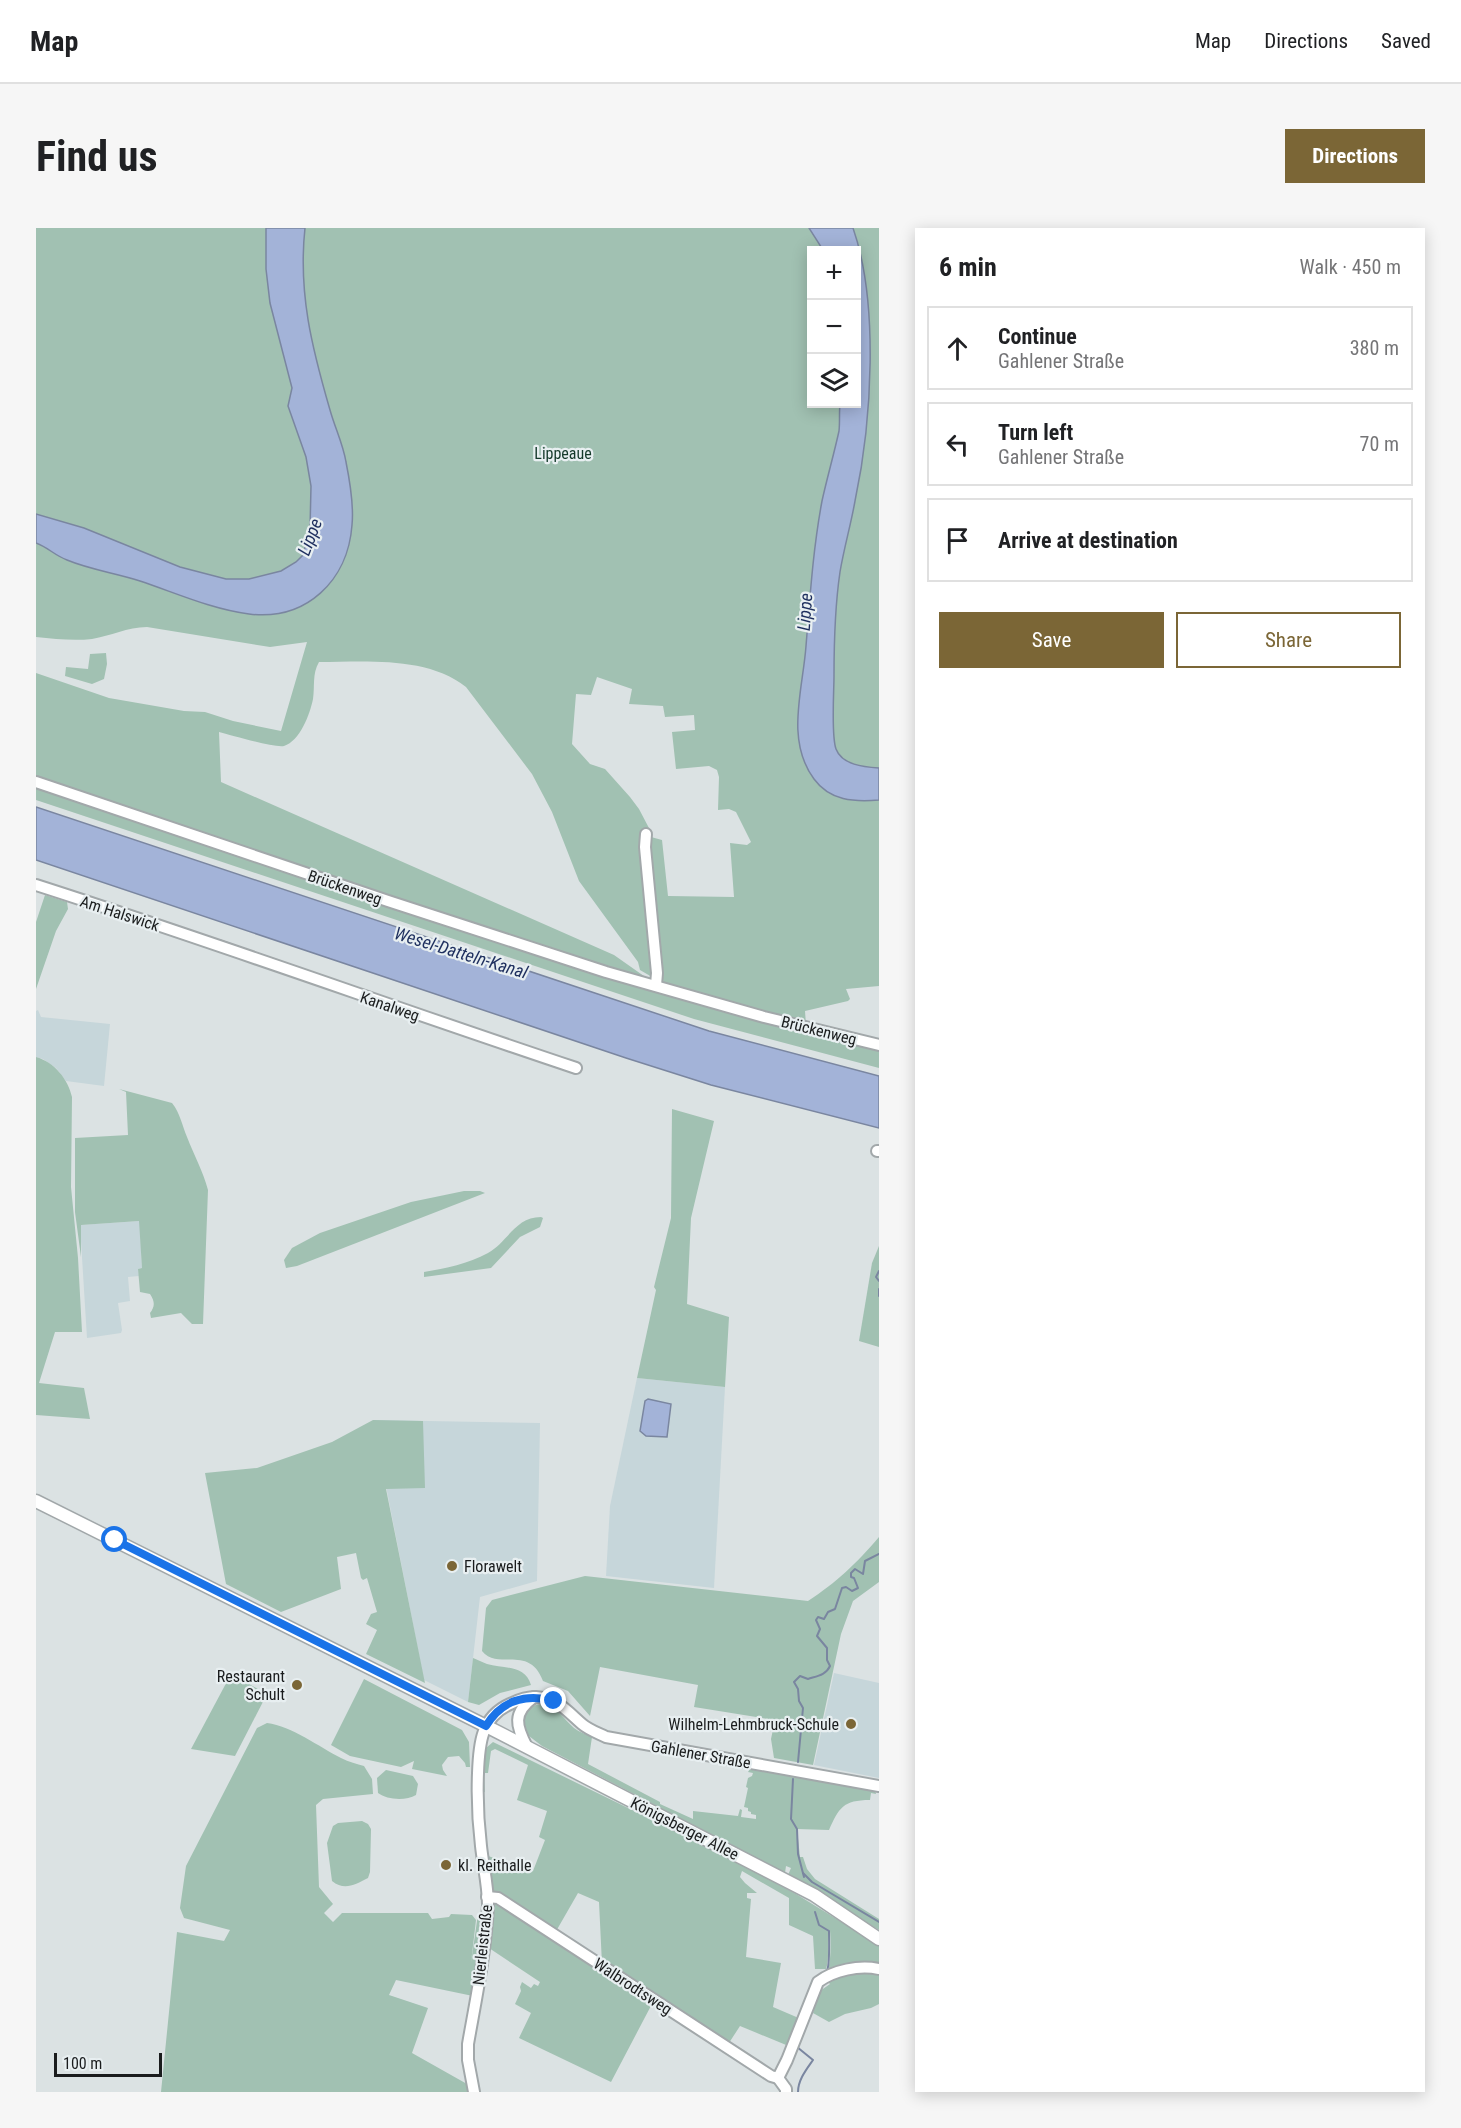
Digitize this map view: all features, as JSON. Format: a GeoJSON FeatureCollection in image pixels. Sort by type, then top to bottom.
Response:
{"type":"FeatureCollection","features":[{"type":"Feature","properties":{"kind":"main road"},"geometry":{"type":"LineString","coordinates":[[36,1501],[486,1726]]}},
{"type":"Feature","properties":{"kind":"main road","name":"Königsberger Allee"},"geometry":{"type":"LineString","coordinates":[[486,1726],[814,1895],[879,1938]]}},
{"type":"Feature","properties":{"kind":"street","name":"Brückenweg"},"geometry":{"type":"LineString","coordinates":[[36,782],[606,972],[764,1017],[879,1045]]}},
{"type":"Feature","properties":{"kind":"street"},"geometry":{"type":"LineString","coordinates":[[646,834],[645,847],[657,973],[656,985]]}},
{"type":"Feature","properties":{"kind":"street","name":"Am Halswick"},"geometry":{"type":"LineString","coordinates":[[36,885],[204,940]]}},
{"type":"Feature","properties":{"kind":"street","name":"Kanalweg"},"geometry":{"type":"LineString","coordinates":[[204,940],[398,1009],[576,1068]]}},
{"type":"Feature","properties":{"kind":"street"},"geometry":{"type":"LineString","coordinates":[[486,1726],[501,1708],[517,1700],[534,1697]]}},
{"type":"Feature","properties":{"kind":"street"},"geometry":{"type":"LineString","coordinates":[[527,1747],[519,1732],[518,1722],[520,1711],[525,1703],[534,1697]]}},
{"type":"Feature","properties":{"kind":"street","name":"Gahlener Straße"},"geometry":{"type":"LineString","coordinates":[[534,1697],[562,1705],[583,1725],[606,1737],[879,1786]]}},
{"type":"Feature","properties":{"kind":"street","name":"Nierleistraße"},"geometry":{"type":"LineString","coordinates":[[474,2092],[468,2060],[468,2044],[485,1948],[487,1897],[477,1811],[479,1753],[481,1737],[486,1726]]}},
{"type":"Feature","properties":{"kind":"street","name":"Walbrodtsweg"},"geometry":{"type":"LineString","coordinates":[[487,1897],[498,1898],[771,2076],[778,2078]]}},
{"type":"Feature","properties":{"kind":"street"},"geometry":{"type":"LineString","coordinates":[[786,2092],[778,2078],[818,1982],[829,1975],[851,1969],[867,1967],[879,1969]]}},
{"type":"Feature","properties":{"kind":"shaded area"},"geometry":{"type":"Polygon","coordinates":[[[38,1010],[41,1017],[110,1024],[104,1086],[66,1081],[56,1068],[36,1057],[36,1011],[38,1010]]]}},
{"type":"Feature","properties":{"kind":"shaded area"},"geometry":{"type":"Polygon","coordinates":[[[140,1221],[142,1268],[138,1269],[139,1276],[128,1277],[130,1301],[118,1303],[121,1333],[87,1338],[80,1225],[140,1221]]]}},
{"type":"Feature","properties":{"kind":"shaded area"},"geometry":{"type":"Polygon","coordinates":[[[637,1378],[725,1387],[714,1588],[606,1576],[610,1506],[637,1378]]]}},
{"type":"Feature","properties":{"kind":"shaded area"},"geometry":{"type":"Polygon","coordinates":[[[373,1420],[540,1423],[537,1581],[480,1597],[468,1702],[424,1680],[373,1420]]]}},
{"type":"Feature","properties":{"kind":"shaded area","name":"Wilhelm-Lehmbruck-Schule"},"geometry":{"type":"Polygon","coordinates":[[[834,1673],[879,1683],[879,1778],[814,1765],[834,1673]]]}},
{"type":"Feature","properties":{"kind":"green space","name":"Lippeaue"},"geometry":{"type":"Polygon","coordinates":[[[36,228],[879,228],[879,986],[846,989],[850,999],[848,1001],[805,1011],[806,1025],[665,984],[661,977],[652,977],[640,970],[638,962],[579,881],[552,812],[532,774],[466,687],[450,677],[415,665],[319,662],[315,671],[313,699],[309,712],[299,733],[290,743],[284,746],[271,745],[219,732],[221,782],[614,955],[651,981],[600,967],[36,779],[36,673],[109,698],[184,711],[205,712],[233,721],[281,731],[307,642],[270,647],[147,627],[133,628],[92,639],[36,637],[36,228]],[[597,677],[591,695],[576,694],[572,744],[590,764],[605,769],[639,809],[650,830],[651,837],[662,840],[668,896],[734,897],[730,843],[747,845],[751,842],[736,812],[729,809],[718,810],[719,777],[717,770],[709,766],[676,769],[672,732],[695,730],[694,715],[665,717],[663,706],[629,704],[632,689],[597,677]]]}},
{"type":"Feature","properties":{"kind":"green space"},"geometry":{"type":"Polygon","coordinates":[[[106,653],[107,664],[104,679],[92,684],[65,676],[66,667],[88,669],[90,654],[106,653]]]}},
{"type":"Feature","properties":{"kind":"green space"},"geometry":{"type":"Polygon","coordinates":[[[36,784],[397,907],[879,1048],[879,1068],[694,1019],[36,800],[36,784]]]}},
{"type":"Feature","properties":{"kind":"green space"},"geometry":{"type":"Polygon","coordinates":[[[45,895],[67,902],[68,909],[56,931],[36,989],[36,922],[45,895]]]}},
{"type":"Feature","properties":{"kind":"green space"},"geometry":{"type":"Polygon","coordinates":[[[36,1057],[43,1059],[59,1072],[72,1097],[71,1187],[82,1332],[55,1332],[39,1383],[84,1388],[90,1419],[36,1415],[36,1057]]]}},
{"type":"Feature","properties":{"kind":"green space"},"geometry":{"type":"Polygon","coordinates":[[[119,1089],[172,1103],[204,1176],[208,1190],[203,1324],[192,1324],[181,1313],[151,1318],[153,1299],[150,1294],[140,1292],[138,1269],[142,1268],[139,1221],[81,1225],[81,1257],[75,1212],[75,1138],[128,1135],[126,1092],[119,1089]]]}},
{"type":"Feature","properties":{"kind":"green space"},"geometry":{"type":"Polygon","coordinates":[[[672,1109],[714,1121],[691,1218],[687,1304],[729,1317],[725,1387],[637,1378],[656,1290],[654,1287],[671,1218],[672,1109]]]}},
{"type":"Feature","properties":{"kind":"green space"},"geometry":{"type":"Polygon","coordinates":[[[464,1191],[485,1193],[297,1266],[286,1268],[284,1260],[292,1248],[320,1233],[411,1202],[464,1191]]]}},
{"type":"Feature","properties":{"kind":"green space"},"geometry":{"type":"Polygon","coordinates":[[[532,1218],[543,1218],[540,1227],[520,1237],[491,1268],[424,1277],[424,1272],[465,1263],[488,1253],[518,1225],[532,1218]]]}},
{"type":"Feature","properties":{"kind":"green space"},"geometry":{"type":"Polygon","coordinates":[[[879,1246],[879,1347],[859,1341],[872,1263],[879,1246]]]}},
{"type":"Feature","properties":{"kind":"green space"},"geometry":{"type":"Polygon","coordinates":[[[373,1420],[423,1421],[425,1488],[386,1489],[425,1683],[366,1654],[377,1630],[366,1624],[371,1614],[377,1612],[367,1578],[363,1580],[361,1578],[356,1553],[337,1557],[341,1589],[281,1612],[226,1584],[205,1473],[257,1468],[332,1442],[373,1420]]]}},
{"type":"Feature","properties":{"kind":"green space"},"geometry":{"type":"Polygon","coordinates":[[[879,1537],[879,1582],[853,1601],[841,1634],[813,1765],[774,1758],[771,1739],[775,1720],[694,1707],[698,1685],[600,1667],[590,1716],[568,1691],[543,1681],[537,1670],[530,1664],[522,1661],[496,1659],[482,1651],[486,1608],[492,1600],[585,1576],[808,1601],[846,1572],[879,1537]]]}},
{"type":"Feature","properties":{"kind":"green space"},"geometry":{"type":"Polygon","coordinates":[[[473,1658],[487,1664],[519,1670],[528,1678],[531,1685],[500,1693],[479,1705],[468,1702],[473,1658]]]}},
{"type":"Feature","properties":{"kind":"green space"},"geometry":{"type":"Polygon","coordinates":[[[231,1674],[267,1694],[235,1756],[191,1749],[231,1674]]]}},
{"type":"Feature","properties":{"kind":"green space"},"geometry":{"type":"Polygon","coordinates":[[[364,1679],[462,1730],[469,1742],[470,1767],[466,1767],[459,1756],[448,1757],[442,1765],[447,1776],[412,1769],[414,1761],[401,1767],[350,1756],[331,1745],[364,1679]]]}},
{"type":"Feature","properties":{"kind":"green space"},"geometry":{"type":"Polygon","coordinates":[[[544,1704],[557,1711],[576,1729],[592,1737],[588,1764],[660,1804],[693,1819],[693,1811],[738,1816],[740,1809],[742,1810],[741,1817],[756,1819],[756,1815],[751,1814],[748,1808],[744,1807],[748,1778],[753,1773],[748,1772],[752,1766],[875,1790],[876,1794],[871,1793],[870,1800],[861,1800],[843,1807],[829,1830],[797,1829],[800,1857],[803,1857],[807,1869],[815,1879],[879,1919],[879,1930],[788,1875],[791,1868],[786,1866],[785,1873],[542,1746],[525,1733],[524,1717],[532,1706],[544,1704]]]}},
{"type":"Feature","properties":{"kind":"green space"},"geometry":{"type":"Polygon","coordinates":[[[267,1723],[286,1728],[341,1758],[364,1766],[372,1779],[373,1794],[323,1799],[316,1805],[319,1887],[333,1904],[324,1913],[333,1922],[342,1913],[428,1913],[432,1919],[449,1917],[451,1914],[472,1915],[476,1920],[471,1963],[478,1914],[483,1915],[473,1996],[396,1980],[389,1995],[428,2008],[412,2053],[467,2084],[469,2092],[161,2092],[177,1932],[224,1941],[230,1930],[184,1918],[180,1908],[186,1866],[257,1728],[267,1723]]]}},
{"type":"Feature","properties":{"kind":"green space"},"geometry":{"type":"Polygon","coordinates":[[[493,1742],[714,1850],[796,1894],[879,1945],[879,1964],[864,1962],[828,1969],[830,1931],[826,1969],[815,1969],[813,1936],[789,1925],[789,1898],[742,1871],[740,1877],[757,1893],[747,1893],[747,1898],[751,1899],[746,1957],[781,1963],[773,2007],[801,2019],[791,2047],[740,2026],[727,2046],[602,1964],[599,1902],[578,1893],[555,1933],[491,1891],[485,1855],[533,1871],[545,1840],[539,1837],[547,1811],[517,1800],[528,1765],[495,1749],[491,1751],[488,1773],[484,1773],[485,1792],[481,1793],[486,1748],[493,1742]]]}},
{"type":"Feature","properties":{"kind":"green space"},"geometry":{"type":"Polygon","coordinates":[[[386,1770],[413,1776],[418,1784],[416,1795],[397,1799],[378,1793],[377,1778],[386,1770]]]}},
{"type":"Feature","properties":{"kind":"green space"},"geometry":{"type":"Polygon","coordinates":[[[362,1821],[371,1829],[370,1872],[368,1878],[359,1883],[341,1886],[332,1881],[327,1843],[333,1826],[338,1823],[362,1821]]]}},
{"type":"Feature","properties":{"kind":"green space"},"geometry":{"type":"Polygon","coordinates":[[[499,1903],[653,2002],[611,2082],[519,2038],[531,2013],[515,2004],[521,1991],[520,1987],[522,1982],[531,1988],[534,1984],[538,1986],[540,1982],[489,1948],[492,1905],[499,1903]]]}},
{"type":"Feature","properties":{"kind":"green space"},"geometry":{"type":"Polygon","coordinates":[[[865,1970],[879,1972],[879,2004],[845,2014],[829,2022],[813,2013],[820,1991],[830,1984],[826,1980],[865,1970]]]}},
{"type":"Feature","properties":{"kind":"water","name":"Lippe"},"geometry":{"type":"Polygon","coordinates":[[[266,228],[305,228],[303,275],[308,320],[323,387],[345,455],[352,502],[349,545],[333,580],[306,604],[289,611],[249,614],[207,605],[140,581],[76,563],[36,543],[36,514],[84,528],[180,567],[226,579],[249,579],[281,571],[303,555],[310,529],[311,486],[306,457],[288,406],[292,388],[270,303],[266,269],[266,228]]]}},
{"type":"Feature","properties":{"kind":"water"},"geometry":{"type":"Polygon","coordinates":[[[809,228],[853,228],[858,246],[820,246],[809,228]]]}},
{"type":"Feature","properties":{"kind":"water"},"geometry":{"type":"Polygon","coordinates":[[[861,258],[870,326],[869,399],[861,469],[838,585],[833,724],[836,749],[843,759],[854,764],[879,768],[879,800],[852,800],[827,792],[814,779],[805,764],[798,731],[816,537],[839,431],[840,408],[861,408],[861,258]]]}},
{"type":"Feature","properties":{"kind":"water","name":"Wesel-Datteln-Kanal"},"geometry":{"type":"Polygon","coordinates":[[[36,807],[709,1031],[879,1076],[879,1128],[711,1085],[626,1058],[36,860],[36,807]]]}},
{"type":"Feature","properties":{"kind":"water"},"geometry":{"type":"Polygon","coordinates":[[[648,1399],[671,1404],[667,1437],[646,1436],[640,1431],[645,1401],[648,1399]]]}},
{"type":"Feature","properties":{"kind":"waterway"},"geometry":{"type":"LineString","coordinates":[[219,940],[293,966]]}},
{"type":"Feature","properties":{"kind":"waterway"},"geometry":{"type":"LineString","coordinates":[[879,1271],[876,1277],[879,1281]]}},
{"type":"Feature","properties":{"kind":"waterway"},"geometry":{"type":"LineString","coordinates":[[879,1289],[879,1296]]}},
{"type":"Feature","properties":{"kind":"waterway"},"geometry":{"type":"LineString","coordinates":[[798,1762],[803,1708],[794,1682],[800,1676],[808,1679],[821,1675],[830,1666],[827,1660],[827,1648],[817,1636],[820,1629],[816,1620],[818,1617],[824,1619],[828,1612],[835,1609],[842,1588],[846,1587],[852,1591],[858,1588],[851,1573],[855,1569],[863,1574],[865,1561],[879,1554]]}},
{"type":"Feature","properties":{"kind":"waterway"},"geometry":{"type":"LineString","coordinates":[[793,1779],[791,1819],[797,1829],[798,1854],[804,1877]]}},
{"type":"Feature","properties":{"kind":"waterway"},"geometry":{"type":"LineString","coordinates":[[803,1873],[812,1882],[879,1922]]}},
{"type":"Feature","properties":{"kind":"waterway"},"geometry":{"type":"LineString","coordinates":[[815,1912],[819,1925],[829,1931],[829,1963],[827,1970],[823,1973]]}},
{"type":"Feature","properties":{"kind":"waterway"},"geometry":{"type":"LineString","coordinates":[[797,2047],[813,2060],[801,2079],[798,2092]]}},
{"type":"Feature","properties":{"kind":"place","name":"Florawelt"},"geometry":{"type":"Point","coordinates":[452,1566]}},
{"type":"Feature","properties":{"kind":"place","name":"Restaurant Schult"},"geometry":{"type":"Point","coordinates":[297,1685]}},
{"type":"Feature","properties":{"kind":"place","name":"Wilhelm-Lehmbruck-Schule"},"geometry":{"type":"Point","coordinates":[851,1724]}},
{"type":"Feature","properties":{"kind":"place","name":"kl. Reithalle"},"geometry":{"type":"Point","coordinates":[446,1865]}},
{"type":"Feature","properties":{"kind":"route"},"geometry":{"type":"LineString","coordinates":[[115,1540],[486,1726],[501,1708],[517,1700],[534,1697],[554,1701]]}}]}
